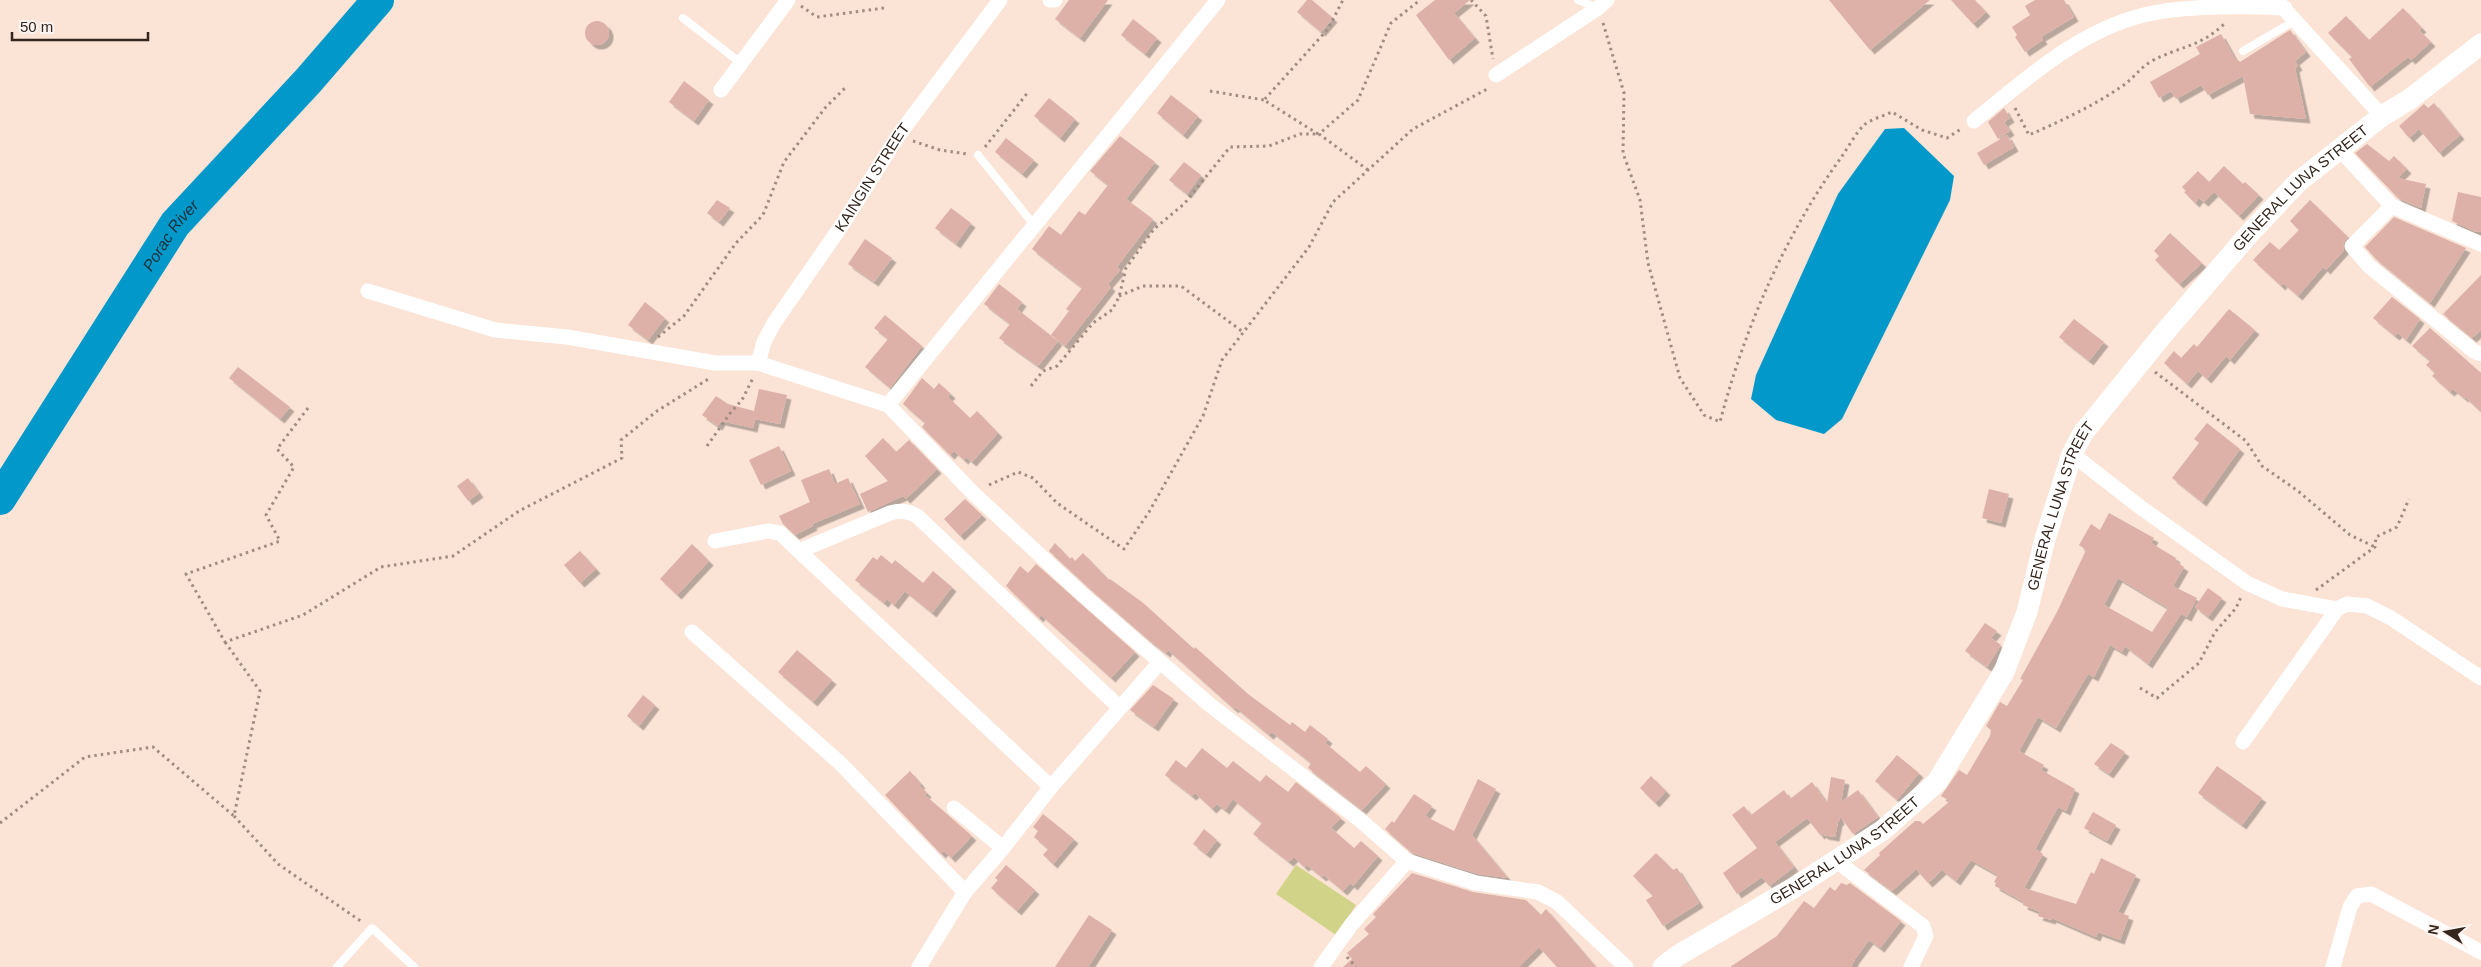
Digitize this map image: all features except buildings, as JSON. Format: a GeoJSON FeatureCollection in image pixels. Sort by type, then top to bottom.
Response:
{"type":"FeatureCollection","features":[{"type":"Feature","properties":{"kind":"street"},"geometry":{"type":"LineString","coordinates":[[721,90],[788,0]]}},
{"type":"Feature","properties":{"kind":"street","name":"KAINGIN STREET"},"geometry":{"type":"LineString","coordinates":[[758,363],[764,342],[774,323],[842,225],[898,136],[1000,0]]}},
{"type":"Feature","properties":{"kind":"street"},"geometry":{"type":"LineString","coordinates":[[888,405],[1218,0]]}},
{"type":"Feature","properties":{"kind":"street"},"geometry":{"type":"LineString","coordinates":[[1496,75],[1602,4]]}},
{"type":"Feature","properties":{"kind":"street"},"geometry":{"type":"LineString","coordinates":[[1974,121],[2052,58],[2105,30],[2142,15],[2280,4],[2382,116]]}},
{"type":"Feature","properties":{"kind":"street","name":"GENERAL LUNA STREET"},"geometry":{"type":"LineString","coordinates":[[1675,963],[1883,830],[1938,782],[2004,672],[2027,612],[2045,539],[2072,454],[2083,434],[2143,362],[2165,332],[2249,234],[2298,182],[2382,116],[2410,99],[2481,44]]}},
{"type":"Feature","properties":{"kind":"street"},"geometry":{"type":"LineString","coordinates":[[2340,150],[2392,206],[2481,244]]}},
{"type":"Feature","properties":{"kind":"street"},"geometry":{"type":"LineString","coordinates":[[2392,206],[2352,246],[2369,266],[2475,352],[2481,354]]}},
{"type":"Feature","properties":{"kind":"street"},"geometry":{"type":"LineString","coordinates":[[368,291],[495,330],[567,338],[715,363],[758,363],[888,405],[972,493],[1083,595],[1210,705],[1360,820],[1407,861],[1476,883],[1538,892],[1557,902],[1626,967]]}},
{"type":"Feature","properties":{"kind":"street"},"geometry":{"type":"LineString","coordinates":[[2072,454],[2140,507],[2247,583],[2282,599],[2338,609]]}},
{"type":"Feature","properties":{"kind":"street"},"geometry":{"type":"LineString","coordinates":[[799,551],[890,512],[899,510],[910,512],[918,516],[1119,707]]}},
{"type":"Feature","properties":{"kind":"street"},"geometry":{"type":"LineString","coordinates":[[715,541],[768,531],[780,533],[1051,787]]}},
{"type":"Feature","properties":{"kind":"street"},"geometry":{"type":"LineString","coordinates":[[2243,742],[2338,609],[2347,604],[2367,606],[2391,618],[2481,678]]}},
{"type":"Feature","properties":{"kind":"street"},"geometry":{"type":"LineString","coordinates":[[692,632],[840,763],[965,892]]}},
{"type":"Feature","properties":{"kind":"street"},"geometry":{"type":"LineString","coordinates":[[919,967],[965,892],[1003,848],[1051,787],[1160,662]]}},
{"type":"Feature","properties":{"kind":"street"},"geometry":{"type":"LineString","coordinates":[[954,808],[1003,848]]}},
{"type":"Feature","properties":{"kind":"street"},"geometry":{"type":"LineString","coordinates":[[1835,860],[1924,926],[1926,936],[1911,967]]}},
{"type":"Feature","properties":{"kind":"street"},"geometry":{"type":"LineString","coordinates":[[1321,967],[1351,925],[1407,861]]}},
{"type":"Feature","properties":{"kind":"street"},"geometry":{"type":"LineString","coordinates":[[2333,967],[2350,907],[2357,896],[2371,894],[2481,952]]}},
{"type":"Feature","properties":{"kind":"lane"},"geometry":{"type":"LineString","coordinates":[[1578,0],[1602,4]]}},
{"type":"Feature","properties":{"kind":"lane"},"geometry":{"type":"LineString","coordinates":[[684,18],[742,64]]}},
{"type":"Feature","properties":{"kind":"lane"},"geometry":{"type":"LineString","coordinates":[[2243,51],[2294,21]]}},
{"type":"Feature","properties":{"kind":"lane"},"geometry":{"type":"LineString","coordinates":[[978,155],[1035,226]]}},
{"type":"Feature","properties":{"kind":"lane"},"geometry":{"type":"LineString","coordinates":[[337,967],[372,928],[414,967]]}},
{"type":"Feature","properties":{"kind":"path"},"geometry":{"type":"LineString","coordinates":[[793,0],[817,17],[884,8]]}},
{"type":"Feature","properties":{"kind":"path"},"geometry":{"type":"LineString","coordinates":[[1264,100],[1328,29],[1343,0]]}},
{"type":"Feature","properties":{"kind":"path"},"geometry":{"type":"LineString","coordinates":[[1031,386],[1043,372],[1057,366],[1093,322],[1112,310],[1126,268],[1154,229],[1184,204],[1230,147],[1270,146],[1300,134],[1318,134],[1358,100],[1391,23],[1420,0]]}},
{"type":"Feature","properties":{"kind":"path"},"geometry":{"type":"LineString","coordinates":[[972,493],[1018,472],[1033,478],[1057,503],[1124,549],[1149,512],[1203,416],[1222,360],[1310,247],[1333,202],[1413,129],[1488,90],[1496,75],[1486,16],[1471,0]]}},
{"type":"Feature","properties":{"kind":"path"},"geometry":{"type":"LineString","coordinates":[[1602,4],[1624,93],[1623,153],[1640,200],[1648,263],[1680,378],[1704,415],[1720,422],[1735,368],[1757,311],[1790,240],[1825,180],[1865,124],[1892,112],[1922,130],[1948,138],[1974,121]]}},
{"type":"Feature","properties":{"kind":"path"},"geometry":{"type":"LineString","coordinates":[[2009,92],[2028,135],[2055,124],[2122,87],[2143,66],[2163,55],[2210,38],[2243,6]]}},
{"type":"Feature","properties":{"kind":"path"},"geometry":{"type":"LineString","coordinates":[[642,350],[684,316],[736,243],[763,216],[784,162],[825,108],[846,87]]}},
{"type":"Feature","properties":{"kind":"path"},"geometry":{"type":"LineString","coordinates":[[1210,90],[1264,100],[1318,134],[1368,170]]}},
{"type":"Feature","properties":{"kind":"path"},"geometry":{"type":"LineString","coordinates":[[898,136],[940,150],[978,155],[1029,91]]}},
{"type":"Feature","properties":{"kind":"path"},"geometry":{"type":"LineString","coordinates":[[1118,296],[1143,286],[1181,286],[1243,332]]}},
{"type":"Feature","properties":{"kind":"path"},"geometry":{"type":"LineString","coordinates":[[2143,362],[2246,441],[2262,466],[2298,491],[2350,535],[2374,547]]}},
{"type":"Feature","properties":{"kind":"path"},"geometry":{"type":"LineString","coordinates":[[225,642],[303,615],[381,567],[453,556],[518,511],[622,458],[621,440],[657,411],[709,381],[715,363]]}},
{"type":"Feature","properties":{"kind":"path"},"geometry":{"type":"LineString","coordinates":[[707,446],[750,388],[758,363]]}},
{"type":"Feature","properties":{"kind":"path"},"geometry":{"type":"LineString","coordinates":[[234,816],[260,692],[225,642],[186,574],[280,541],[266,515],[294,467],[276,450],[308,408]]}},
{"type":"Feature","properties":{"kind":"path"},"geometry":{"type":"LineString","coordinates":[[2338,609],[2313,592],[2374,547],[2376,538],[2396,527],[2409,499]]}},
{"type":"Feature","properties":{"kind":"path"},"geometry":{"type":"LineString","coordinates":[[2140,688],[2156,698],[2199,663],[2215,632],[2236,608],[2247,583]]}},
{"type":"Feature","properties":{"kind":"path"},"geometry":{"type":"LineString","coordinates":[[0,823],[85,756],[153,747],[234,816],[278,864],[372,928]]}},
{"type":"Feature","properties":{"kind":"green space"},"geometry":{"type":"Polygon","coordinates":[[[1296,865],[1356,905],[1336,935],[1276,894],[1296,865]]]}},
{"type":"Feature","properties":{"kind":"water"},"geometry":{"type":"Polygon","coordinates":[[[1904,128],[1954,176],[1950,200],[1842,419],[1824,434],[1776,420],[1751,399],[1756,375],[1838,194],[1885,129],[1904,128]]]}},
{"type":"Feature","properties":{"kind":"waterway","name":"Porac River"},"geometry":{"type":"LineString","coordinates":[[0,499],[175,224],[308,81],[378,0]]}}]}
